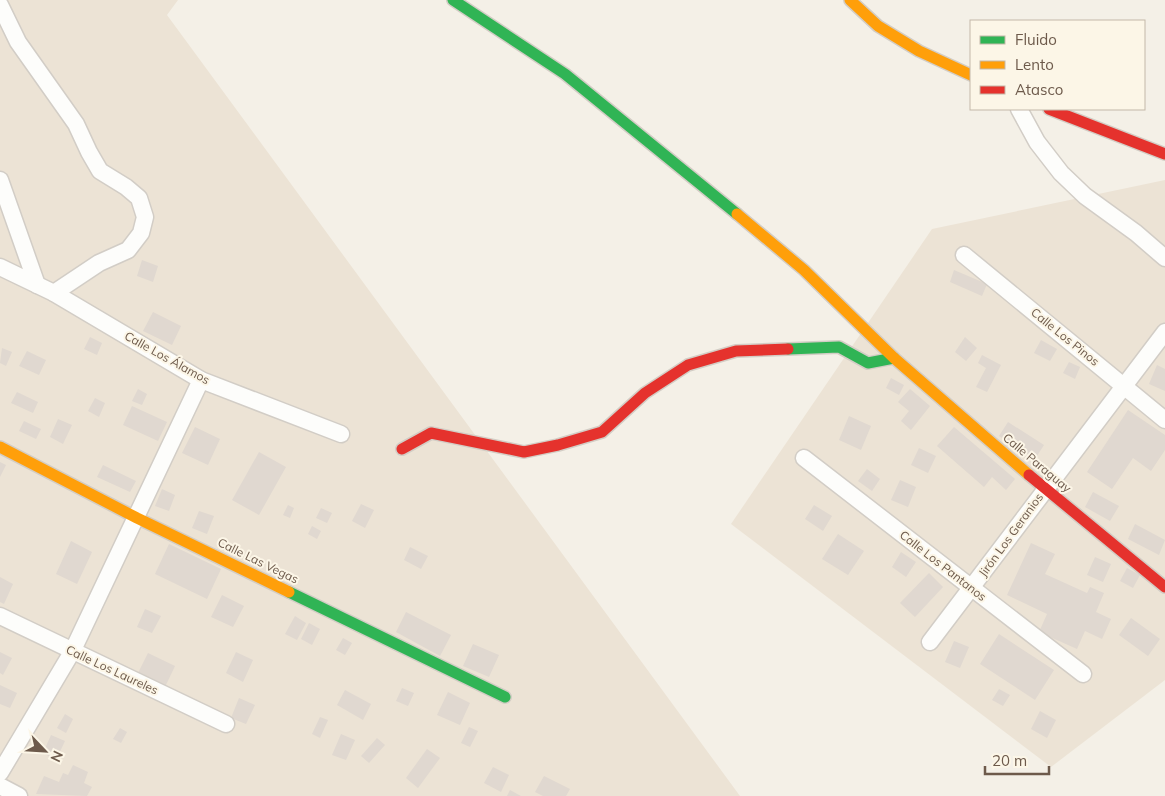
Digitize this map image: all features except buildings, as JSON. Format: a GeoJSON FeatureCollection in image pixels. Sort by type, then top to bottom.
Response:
{"type":"FeatureCollection","features":[{"type":"Feature","properties":{"kind":"street","name":"Calle Paraguay"},"geometry":{"type":"LineString","coordinates":[[453,0],[565,74],[804,270],[894,358],[1045,489],[1165,587]]}},
{"type":"Feature","properties":{"kind":"street"},"geometry":{"type":"LineString","coordinates":[[850,0],[878,26],[911,46],[970,75]]}},
{"type":"Feature","properties":{"kind":"street"},"geometry":{"type":"LineString","coordinates":[[0,5],[18,42],[76,124],[100,171],[126,187],[139,198],[145,217],[141,233],[128,250],[99,263],[54,293]]}},
{"type":"Feature","properties":{"kind":"street"},"geometry":{"type":"LineString","coordinates":[[1020,110],[1037,142],[1061,174],[1085,196],[1136,233],[1165,258]]}},
{"type":"Feature","properties":{"kind":"street"},"geometry":{"type":"LineString","coordinates":[[1052,110],[1165,154]]}},
{"type":"Feature","properties":{"kind":"street"},"geometry":{"type":"LineString","coordinates":[[0,180],[37,285]]}},
{"type":"Feature","properties":{"kind":"street","name":"Calle Los Pinos"},"geometry":{"type":"LineString","coordinates":[[964,255],[1165,420]]}},
{"type":"Feature","properties":{"kind":"street","name":"Calle Los Álamos"},"geometry":{"type":"LineString","coordinates":[[0,267],[54,293],[201,380],[341,434]]}},
{"type":"Feature","properties":{"kind":"street","name":"Jirón Los Geranios"},"geometry":{"type":"LineString","coordinates":[[930,642],[1165,332]]}},
{"type":"Feature","properties":{"kind":"street"},"geometry":{"type":"LineString","coordinates":[[402,448],[431,433],[468,439],[524,452],[558,445],[602,432],[645,393],[688,365],[736,351],[839,347],[868,363],[894,358]]}},
{"type":"Feature","properties":{"kind":"street"},"geometry":{"type":"LineString","coordinates":[[0,773],[72,652],[201,380]]}},
{"type":"Feature","properties":{"kind":"street","name":"Calle Las Vegas"},"geometry":{"type":"LineString","coordinates":[[0,447],[137,518],[505,697]]}},
{"type":"Feature","properties":{"kind":"street","name":"Calle Los Pantanos"},"geometry":{"type":"LineString","coordinates":[[804,458],[1083,674]]}},
{"type":"Feature","properties":{"kind":"street","name":"Calle Los Laureles"},"geometry":{"type":"LineString","coordinates":[[0,616],[226,724]]}},
{"type":"Feature","properties":{"kind":"street"},"geometry":{"type":"LineString","coordinates":[[0,786],[19,796]]}},
{"type":"Feature","properties":{"kind":"shaded area"},"geometry":{"type":"Polygon","coordinates":[[[0,0],[178,0],[167,15],[740,796],[0,796],[0,0]]]}},
{"type":"Feature","properties":{"kind":"shaded area"},"geometry":{"type":"Polygon","coordinates":[[[1165,180],[1165,680],[1051,767],[731,524],[932,229],[1165,180]]]}},
{"type":"Feature","properties":{"kind":"traffic: fast"},"geometry":{"type":"LineString","coordinates":[[453,0],[565,74],[737,214]]}},
{"type":"Feature","properties":{"kind":"traffic: fast"},"geometry":{"type":"LineString","coordinates":[[788,349],[839,347],[868,363],[894,358]]}},
{"type":"Feature","properties":{"kind":"traffic: fast"},"geometry":{"type":"LineString","coordinates":[[289,592],[505,697]]}},
{"type":"Feature","properties":{"kind":"traffic: slow"},"geometry":{"type":"LineString","coordinates":[[850,0],[878,26],[919,51],[970,75]]}},
{"type":"Feature","properties":{"kind":"traffic: slow"},"geometry":{"type":"LineString","coordinates":[[737,214],[804,270],[894,358],[1029,475]]}},
{"type":"Feature","properties":{"kind":"traffic: slow"},"geometry":{"type":"LineString","coordinates":[[0,447],[137,518],[289,592]]}},
{"type":"Feature","properties":{"kind":"traffic: jam"},"geometry":{"type":"LineString","coordinates":[[1052,110],[1165,154]]}},
{"type":"Feature","properties":{"kind":"traffic: jam"},"geometry":{"type":"LineString","coordinates":[[402,449],[431,433],[524,452],[558,445],[602,432],[645,393],[688,365],[736,351],[788,349]]}},
{"type":"Feature","properties":{"kind":"traffic: jam"},"geometry":{"type":"LineString","coordinates":[[1029,475],[1165,587]]}}]}
